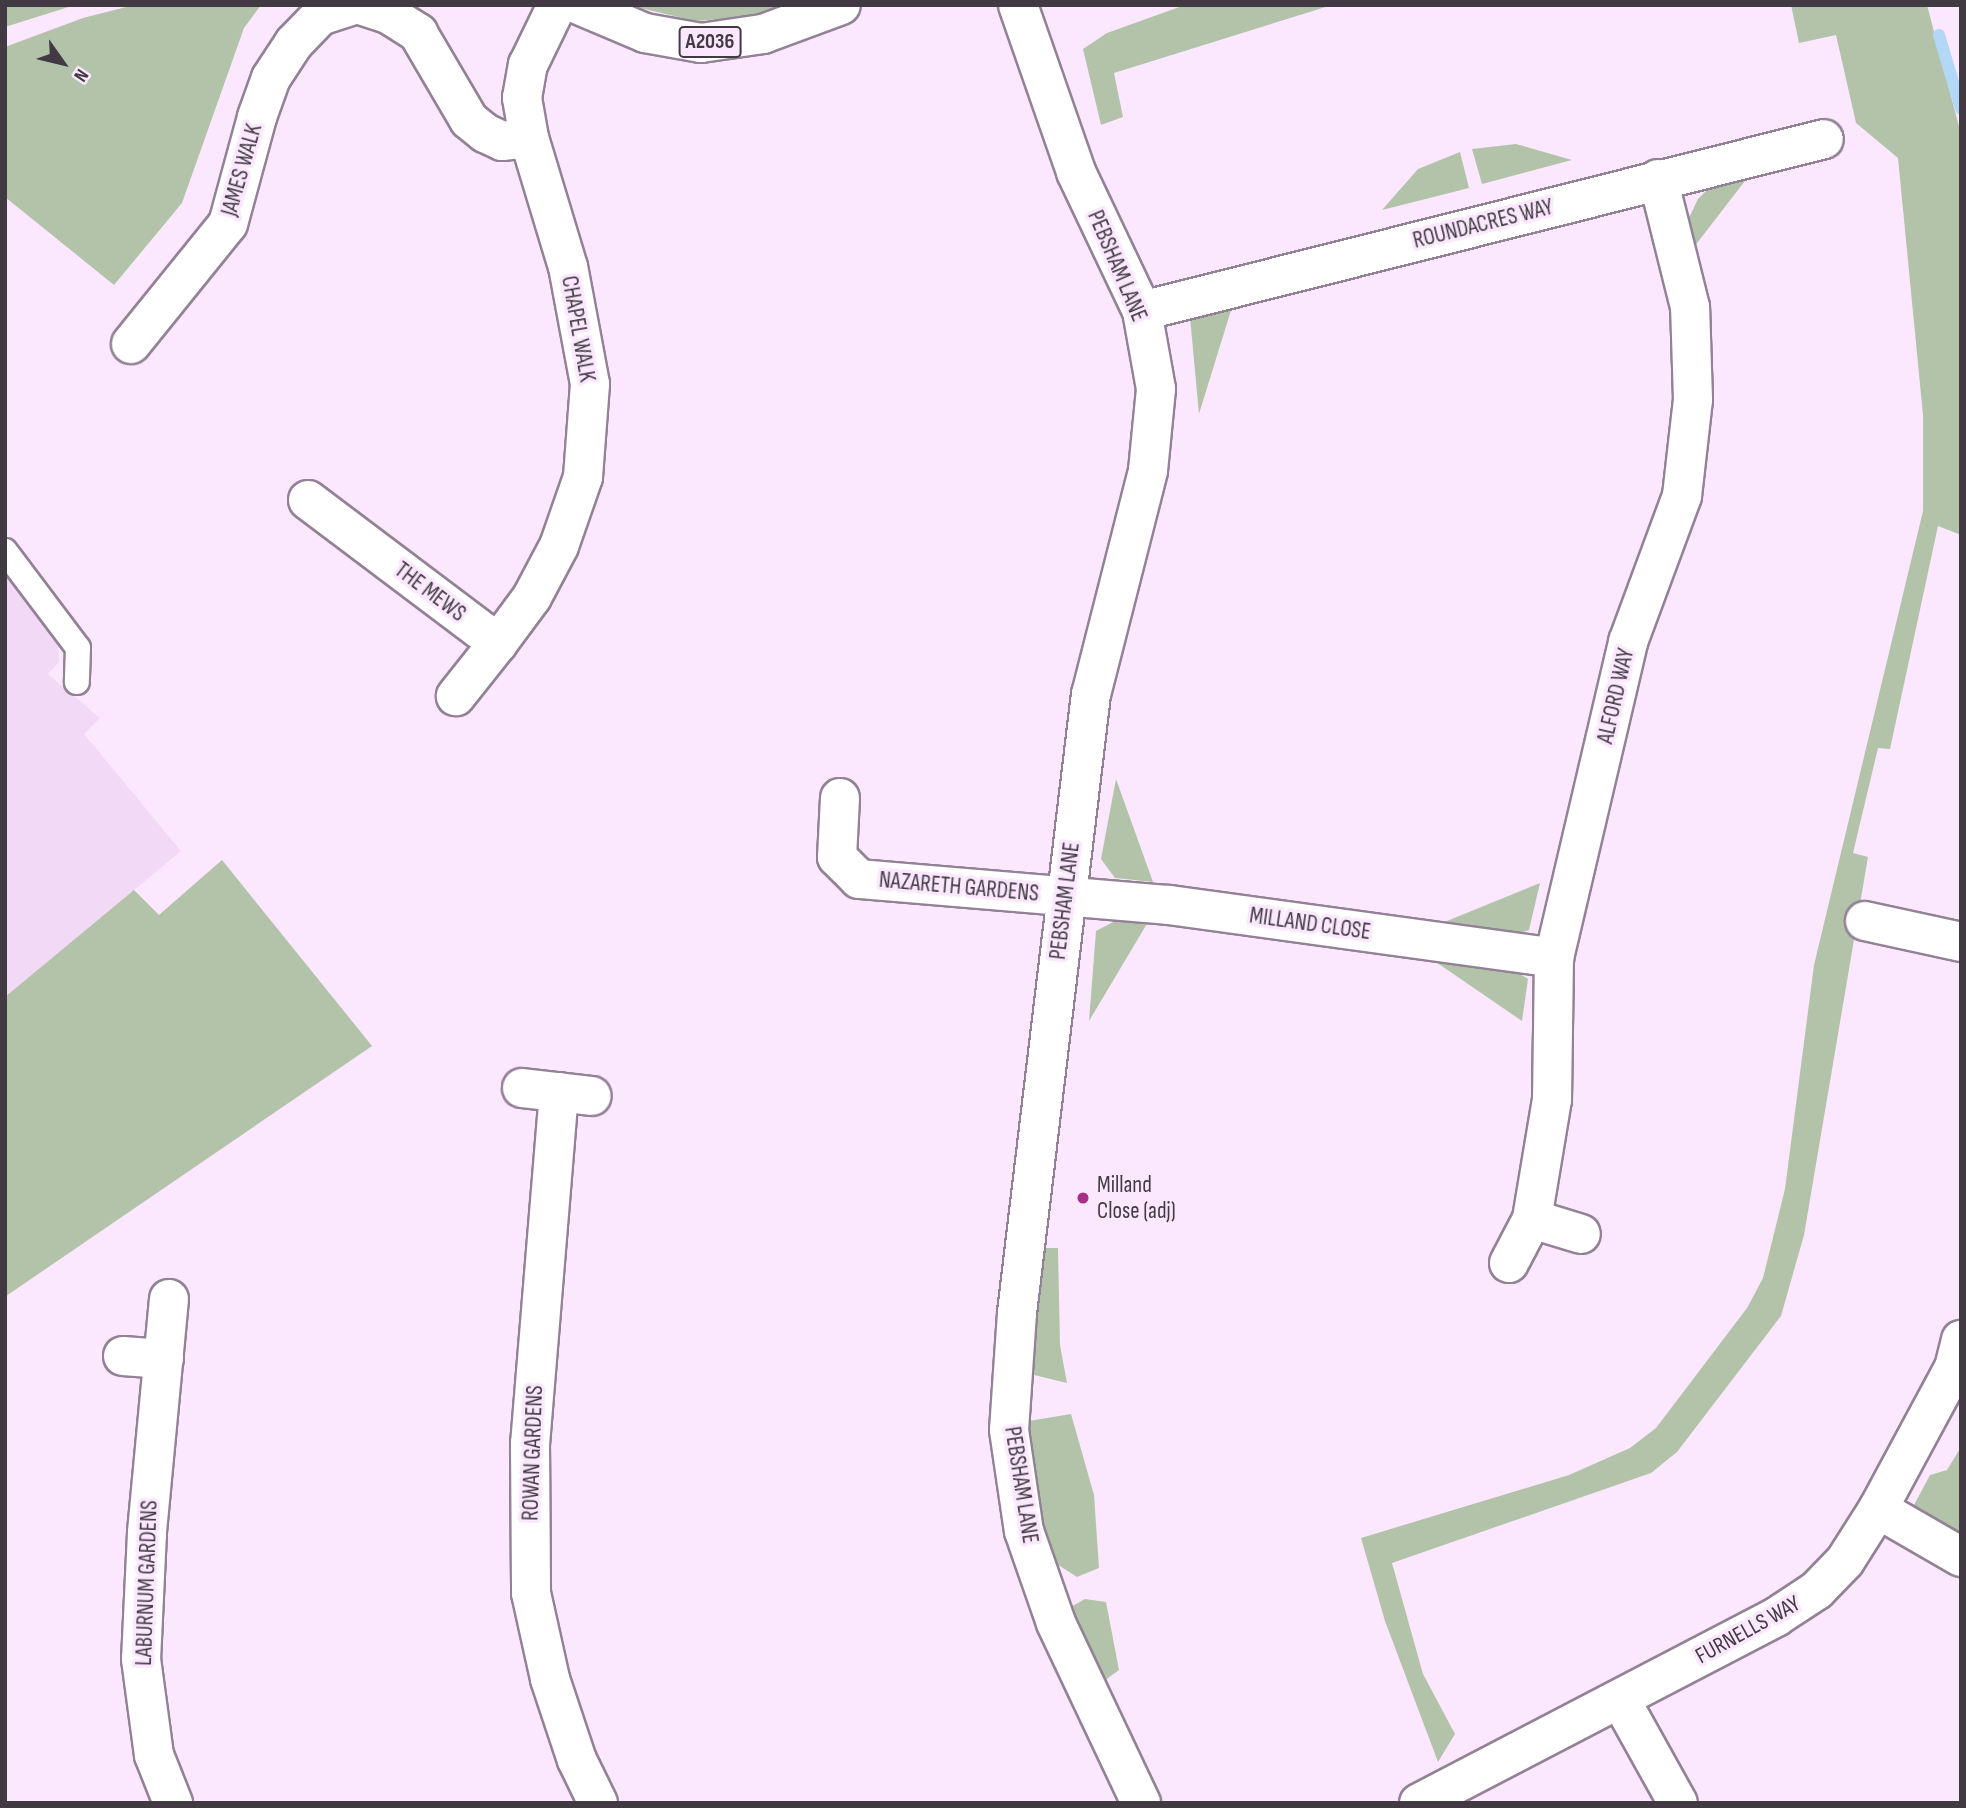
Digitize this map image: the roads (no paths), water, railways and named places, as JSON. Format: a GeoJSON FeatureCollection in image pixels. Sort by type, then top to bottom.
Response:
{"type":"FeatureCollection","features":[{"type":"Feature","properties":{"kind":"street","name":"JAMES WALK"},"geometry":{"type":"LineString","coordinates":[[131,344],[228,224],[257,117],[271,78],[294,43],[320,16],[353,5]]}},
{"type":"Feature","properties":{"kind":"street"},"geometry":{"type":"LineString","coordinates":[[359,5],[388,13],[418,33],[469,120],[485,133],[502,141],[529,138]]}},
{"type":"Feature","properties":{"kind":"street","name":"CHAPEL WALK"},"geometry":{"type":"LineString","coordinates":[[498,643],[531,597],[559,546],[583,477],[590,384],[568,267],[529,138],[522,98],[527,65],[557,5]]}},
{"type":"Feature","properties":{"kind":"street","name":"A2036"},"geometry":{"type":"LineString","coordinates":[[579,5],[645,33],[701,43],[762,34],[841,5]]}},
{"type":"Feature","properties":{"kind":"street","name":"PEBSHAM LANE"},"geometry":{"type":"LineString","coordinates":[[1018,5],[1076,172],[1142,311],[1156,389],[1148,471],[1091,694],[1017,1313],[1009,1430],[1024,1531],[1056,1623],[1141,1803]]}},
{"type":"Feature","properties":{"kind":"street","name":"ROUNDACRES WAY"},"geometry":{"type":"LineString","coordinates":[[1142,311],[1825,139]]}},
{"type":"Feature","properties":{"kind":"street","name":"ALFORD WAY"},"geometry":{"type":"LineString","coordinates":[[1509,1263],[1532,1219],[1552,1100],[1554,958],[1628,642],[1682,496],[1693,400],[1690,307],[1658,180]]}},
{"type":"Feature","properties":{"kind":"street","name":"THE MEWS"},"geometry":{"type":"LineString","coordinates":[[308,500],[498,643]]}},
{"type":"Feature","properties":{"kind":"street"},"geometry":{"type":"LineString","coordinates":[[456,696],[498,643]]}},
{"type":"Feature","properties":{"kind":"street","name":"NAZARETH GARDENS"},"geometry":{"type":"LineString","coordinates":[[840,798],[837,856],[859,879],[1065,896]]}},
{"type":"Feature","properties":{"kind":"street","name":"MILLAND CLOSE"},"geometry":{"type":"LineString","coordinates":[[1065,896],[1170,905],[1554,958]]}},
{"type":"Feature","properties":{"kind":"street"},"geometry":{"type":"LineString","coordinates":[[1865,921],[1961,942]]}},
{"type":"Feature","properties":{"kind":"street","name":"ROWAN GARDENS"},"geometry":{"type":"LineString","coordinates":[[522,1088],[575,1094],[530,1443],[531,1593],[550,1679],[577,1760],[598,1803]]}},
{"type":"Feature","properties":{"kind":"street"},"geometry":{"type":"LineString","coordinates":[[1532,1219],[1581,1234]]}},
{"type":"Feature","properties":{"kind":"street","name":"LABURNUM GARDENS"},"geometry":{"type":"LineString","coordinates":[[169,1299],[147,1533],[141,1659],[154,1755],[173,1803]]}},
{"type":"Feature","properties":{"kind":"street","name":"FURNELLS WAY"},"geometry":{"type":"LineString","coordinates":[[1419,1803],[1776,1617],[1816,1590],[1844,1561],[1878,1509],[1954,1368],[1961,1340]]}},
{"type":"Feature","properties":{"kind":"street"},"geometry":{"type":"LineString","coordinates":[[123,1356],[164,1359]]}},
{"type":"Feature","properties":{"kind":"street"},"geometry":{"type":"LineString","coordinates":[[1878,1509],[1961,1557]]}},
{"type":"Feature","properties":{"kind":"street"},"geometry":{"type":"LineString","coordinates":[[1619,1699],[1678,1803]]}},
{"type":"Feature","properties":{"kind":"lane"},"geometry":{"type":"LineString","coordinates":[[5,551],[78,648],[77,682]]}},
{"type":"Feature","properties":{"kind":"waterway"},"geometry":{"type":"LineString","coordinates":[[1939,35],[1961,109]]}},
{"type":"Feature","properties":{"kind":"place","name":"Milland Close (adj)"},"geometry":{"type":"Point","coordinates":[1083,1198]}}]}
